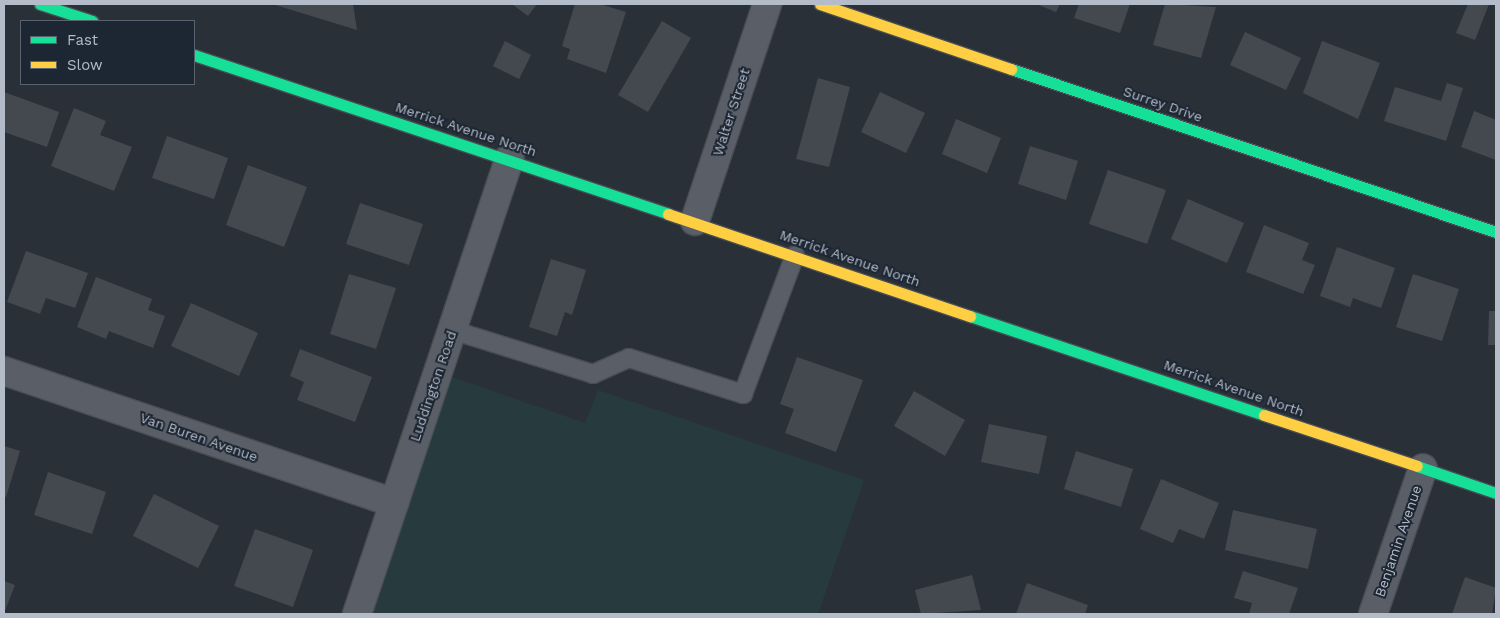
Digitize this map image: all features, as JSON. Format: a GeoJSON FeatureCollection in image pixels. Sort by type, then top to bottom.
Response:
{"type":"FeatureCollection","features":[{"type":"Feature","properties":{"kind":"main road"},"geometry":{"type":"LineString","coordinates":[[40,4],[87,20],[84,4]]}},
{"type":"Feature","properties":{"kind":"main road","name":"Surrey Drive"},"geometry":{"type":"LineString","coordinates":[[820,4],[1496,232]]}},
{"type":"Feature","properties":{"kind":"main road","name":"Merrick Avenue North"},"geometry":{"type":"LineString","coordinates":[[195,55],[510,158],[1496,493]]}},
{"type":"Feature","properties":{"kind":"street","name":"Walter Street"},"geometry":{"type":"LineString","coordinates":[[695,221],[767,4]]}},
{"type":"Feature","properties":{"kind":"street","name":"Luddington Road"},"geometry":{"type":"LineString","coordinates":[[358,614],[510,158]]}},
{"type":"Feature","properties":{"kind":"street","name":"Van Buren Avenue"},"geometry":{"type":"LineString","coordinates":[[4,371],[394,503]]}},
{"type":"Feature","properties":{"kind":"street","name":"Benjamin Avenue"},"geometry":{"type":"LineString","coordinates":[[1373,614],[1423,468]]}},
{"type":"Feature","properties":{"kind":"lane"},"geometry":{"type":"LineString","coordinates":[[452,330],[593,374],[629,358],[743,394],[795,255]]}},
{"type":"Feature","properties":{"kind":"green space"},"geometry":{"type":"Polygon","coordinates":[[[438,372],[585,423],[598,390],[864,480],[818,614],[358,614],[438,372]]]}},
{"type":"Feature","properties":{"kind":"building"},"geometry":{"type":"Polygon","coordinates":[[[272,4],[353,4],[357,30],[272,4]]]}},
{"type":"Feature","properties":{"kind":"building"},"geometry":{"type":"Polygon","coordinates":[[[512,4],[537,4],[528,16],[512,4]]]}},
{"type":"Feature","properties":{"kind":"building"},"geometry":{"type":"Polygon","coordinates":[[[575,4],[600,4],[626,12],[606,73],[567,59],[570,49],[562,46],[575,4]]]}},
{"type":"Feature","properties":{"kind":"building"},"geometry":{"type":"Polygon","coordinates":[[[1036,4],[1060,4],[1056,12],[1036,4]]]}},
{"type":"Feature","properties":{"kind":"building"},"geometry":{"type":"Polygon","coordinates":[[[1079,4],[1130,4],[1120,33],[1074,18],[1079,4]]]}},
{"type":"Feature","properties":{"kind":"building"},"geometry":{"type":"Polygon","coordinates":[[[1165,4],[1216,7],[1201,58],[1153,45],[1165,4]]]}},
{"type":"Feature","properties":{"kind":"building"},"geometry":{"type":"Polygon","coordinates":[[[1468,4],[1489,4],[1475,40],[1456,33],[1468,4]]]}},
{"type":"Feature","properties":{"kind":"building"},"geometry":{"type":"Polygon","coordinates":[[[662,21],[691,38],[648,112],[618,95],[662,21]]]}},
{"type":"Feature","properties":{"kind":"building"},"geometry":{"type":"Polygon","coordinates":[[[1245,32],[1301,58],[1286,90],[1230,65],[1245,32]]]}},
{"type":"Feature","properties":{"kind":"building"},"geometry":{"type":"Polygon","coordinates":[[[505,41],[531,55],[519,79],[493,66],[505,41]]]}},
{"type":"Feature","properties":{"kind":"building"},"geometry":{"type":"Polygon","coordinates":[[[1322,41],[1380,63],[1358,119],[1303,93],[1322,41]]]}},
{"type":"Feature","properties":{"kind":"building"},"geometry":{"type":"Polygon","coordinates":[[[818,78],[850,87],[829,167],[796,159],[818,78]]]}},
{"type":"Feature","properties":{"kind":"building"},"geometry":{"type":"Polygon","coordinates":[[[1447,83],[1463,88],[1446,141],[1384,121],[1395,87],[1441,101],[1447,83]]]}},
{"type":"Feature","properties":{"kind":"building"},"geometry":{"type":"Polygon","coordinates":[[[4,92],[59,112],[47,147],[4,132],[4,92]]]}},
{"type":"Feature","properties":{"kind":"building"},"geometry":{"type":"Polygon","coordinates":[[[880,92],[925,113],[906,153],[861,132],[880,92]]]}},
{"type":"Feature","properties":{"kind":"building"},"geometry":{"type":"Polygon","coordinates":[[[74,108],[106,121],[100,135],[132,147],[114,191],[51,166],[74,108]]]}},
{"type":"Feature","properties":{"kind":"building"},"geometry":{"type":"Polygon","coordinates":[[[1474,111],[1496,120],[1496,160],[1461,147],[1474,111]]]}},
{"type":"Feature","properties":{"kind":"building"},"geometry":{"type":"Polygon","coordinates":[[[956,119],[1001,138],[987,173],[942,154],[956,119]]]}},
{"type":"Feature","properties":{"kind":"building"},"geometry":{"type":"Polygon","coordinates":[[[167,136],[228,158],[214,199],[152,178],[167,136]]]}},
{"type":"Feature","properties":{"kind":"building"},"geometry":{"type":"Polygon","coordinates":[[[1030,146],[1078,161],[1066,200],[1018,184],[1030,146]]]}},
{"type":"Feature","properties":{"kind":"building"},"geometry":{"type":"Polygon","coordinates":[[[248,165],[307,187],[284,247],[226,225],[248,165]]]}},
{"type":"Feature","properties":{"kind":"building"},"geometry":{"type":"Polygon","coordinates":[[[1108,170],[1166,190],[1147,244],[1089,224],[1108,170]]]}},
{"type":"Feature","properties":{"kind":"building"},"geometry":{"type":"Polygon","coordinates":[[[1188,199],[1244,223],[1227,263],[1171,239],[1188,199]]]}},
{"type":"Feature","properties":{"kind":"building"},"geometry":{"type":"Polygon","coordinates":[[[360,203],[423,224],[409,265],[346,244],[360,203]]]}},
{"type":"Feature","properties":{"kind":"building"},"geometry":{"type":"Polygon","coordinates":[[[1264,225],[1309,243],[1302,260],[1315,265],[1303,294],[1246,272],[1264,225]]]}},
{"type":"Feature","properties":{"kind":"building"},"geometry":{"type":"Polygon","coordinates":[[[1337,247],[1395,268],[1381,308],[1353,298],[1350,307],[1320,296],[1337,247]]]}},
{"type":"Feature","properties":{"kind":"building"},"geometry":{"type":"Polygon","coordinates":[[[26,251],[88,273],[75,308],[46,298],[40,314],[7,302],[26,251]]]}},
{"type":"Feature","properties":{"kind":"building"},"geometry":{"type":"Polygon","coordinates":[[[551,259],[586,270],[572,315],[565,312],[557,336],[529,327],[551,259]]]}},
{"type":"Feature","properties":{"kind":"building"},"geometry":{"type":"Polygon","coordinates":[[[349,274],[396,288],[376,349],[330,334],[349,274]]]}},
{"type":"Feature","properties":{"kind":"building"},"geometry":{"type":"Polygon","coordinates":[[[1413,274],[1459,289],[1442,341],[1396,327],[1413,274]]]}},
{"type":"Feature","properties":{"kind":"building"},"geometry":{"type":"Polygon","coordinates":[[[96,277],[152,299],[148,310],[165,316],[153,348],[109,331],[106,339],[77,327],[96,277]]]}},
{"type":"Feature","properties":{"kind":"building"},"geometry":{"type":"Polygon","coordinates":[[[191,303],[258,333],[239,376],[171,346],[191,303]]]}},
{"type":"Feature","properties":{"kind":"building"},"geometry":{"type":"Polygon","coordinates":[[[1489,311],[1496,311],[1496,345],[1488,345],[1489,311]]]}},
{"type":"Feature","properties":{"kind":"building"},"geometry":{"type":"Polygon","coordinates":[[[300,349],[372,377],[355,422],[297,400],[304,382],[290,376],[300,349]]]}},
{"type":"Feature","properties":{"kind":"building"},"geometry":{"type":"Polygon","coordinates":[[[797,357],[863,380],[836,452],[785,433],[794,409],[780,404],[797,357]]]}},
{"type":"Feature","properties":{"kind":"building"},"geometry":{"type":"Polygon","coordinates":[[[914,391],[965,420],[945,456],[894,426],[914,391]]]}},
{"type":"Feature","properties":{"kind":"building"},"geometry":{"type":"Polygon","coordinates":[[[989,424],[1047,436],[1039,474],[981,462],[989,424]]]}},
{"type":"Feature","properties":{"kind":"building"},"geometry":{"type":"Polygon","coordinates":[[[4,446],[20,451],[6,497],[4,496],[4,446]]]}},
{"type":"Feature","properties":{"kind":"building"},"geometry":{"type":"Polygon","coordinates":[[[1076,451],[1133,469],[1121,507],[1064,489],[1076,451]]]}},
{"type":"Feature","properties":{"kind":"building"},"geometry":{"type":"Polygon","coordinates":[[[48,472],[106,492],[92,534],[34,515],[48,472]]]}},
{"type":"Feature","properties":{"kind":"building"},"geometry":{"type":"Polygon","coordinates":[[[1161,479],[1219,503],[1204,539],[1179,529],[1173,543],[1140,529],[1161,479]]]}},
{"type":"Feature","properties":{"kind":"building"},"geometry":{"type":"Polygon","coordinates":[[[154,494],[219,526],[198,568],[133,536],[154,494]]]}},
{"type":"Feature","properties":{"kind":"building"},"geometry":{"type":"Polygon","coordinates":[[[1233,510],[1317,529],[1308,569],[1225,550],[1233,510]]]}},
{"type":"Feature","properties":{"kind":"building"},"geometry":{"type":"Polygon","coordinates":[[[255,529],[313,550],[293,607],[234,586],[255,529]]]}},
{"type":"Feature","properties":{"kind":"building"},"geometry":{"type":"Polygon","coordinates":[[[1243,571],[1298,588],[1289,614],[1249,614],[1252,603],[1234,598],[1243,571]]]}},
{"type":"Feature","properties":{"kind":"building"},"geometry":{"type":"Polygon","coordinates":[[[972,575],[981,610],[921,614],[915,590],[972,575]]]}},
{"type":"Feature","properties":{"kind":"building"},"geometry":{"type":"Polygon","coordinates":[[[1465,577],[1496,588],[1492,614],[1452,614],[1465,577]]]}},
{"type":"Feature","properties":{"kind":"building"},"geometry":{"type":"Polygon","coordinates":[[[4,581],[15,585],[4,613],[4,581]]]}},
{"type":"Feature","properties":{"kind":"building"},"geometry":{"type":"Polygon","coordinates":[[[1027,583],[1088,605],[1085,614],[1016,614],[1027,583]]]}},
{"type":"Feature","properties":{"kind":"traffic: fast"},"geometry":{"type":"LineString","coordinates":[[40,4],[89,20]]}},
{"type":"Feature","properties":{"kind":"traffic: fast"},"geometry":{"type":"LineString","coordinates":[[195,55],[668,214]]}},
{"type":"Feature","properties":{"kind":"traffic: fast"},"geometry":{"type":"LineString","coordinates":[[1011,69],[1496,232]]}},
{"type":"Feature","properties":{"kind":"traffic: fast"},"geometry":{"type":"LineString","coordinates":[[970,316],[1264,415]]}},
{"type":"Feature","properties":{"kind":"traffic: fast"},"geometry":{"type":"LineString","coordinates":[[1417,466],[1496,493]]}},
{"type":"Feature","properties":{"kind":"traffic: slow"},"geometry":{"type":"LineString","coordinates":[[820,4],[1011,69]]}},
{"type":"Feature","properties":{"kind":"traffic: slow"},"geometry":{"type":"LineString","coordinates":[[668,214],[970,316]]}},
{"type":"Feature","properties":{"kind":"traffic: slow"},"geometry":{"type":"LineString","coordinates":[[1264,415],[1417,466]]}}]}
